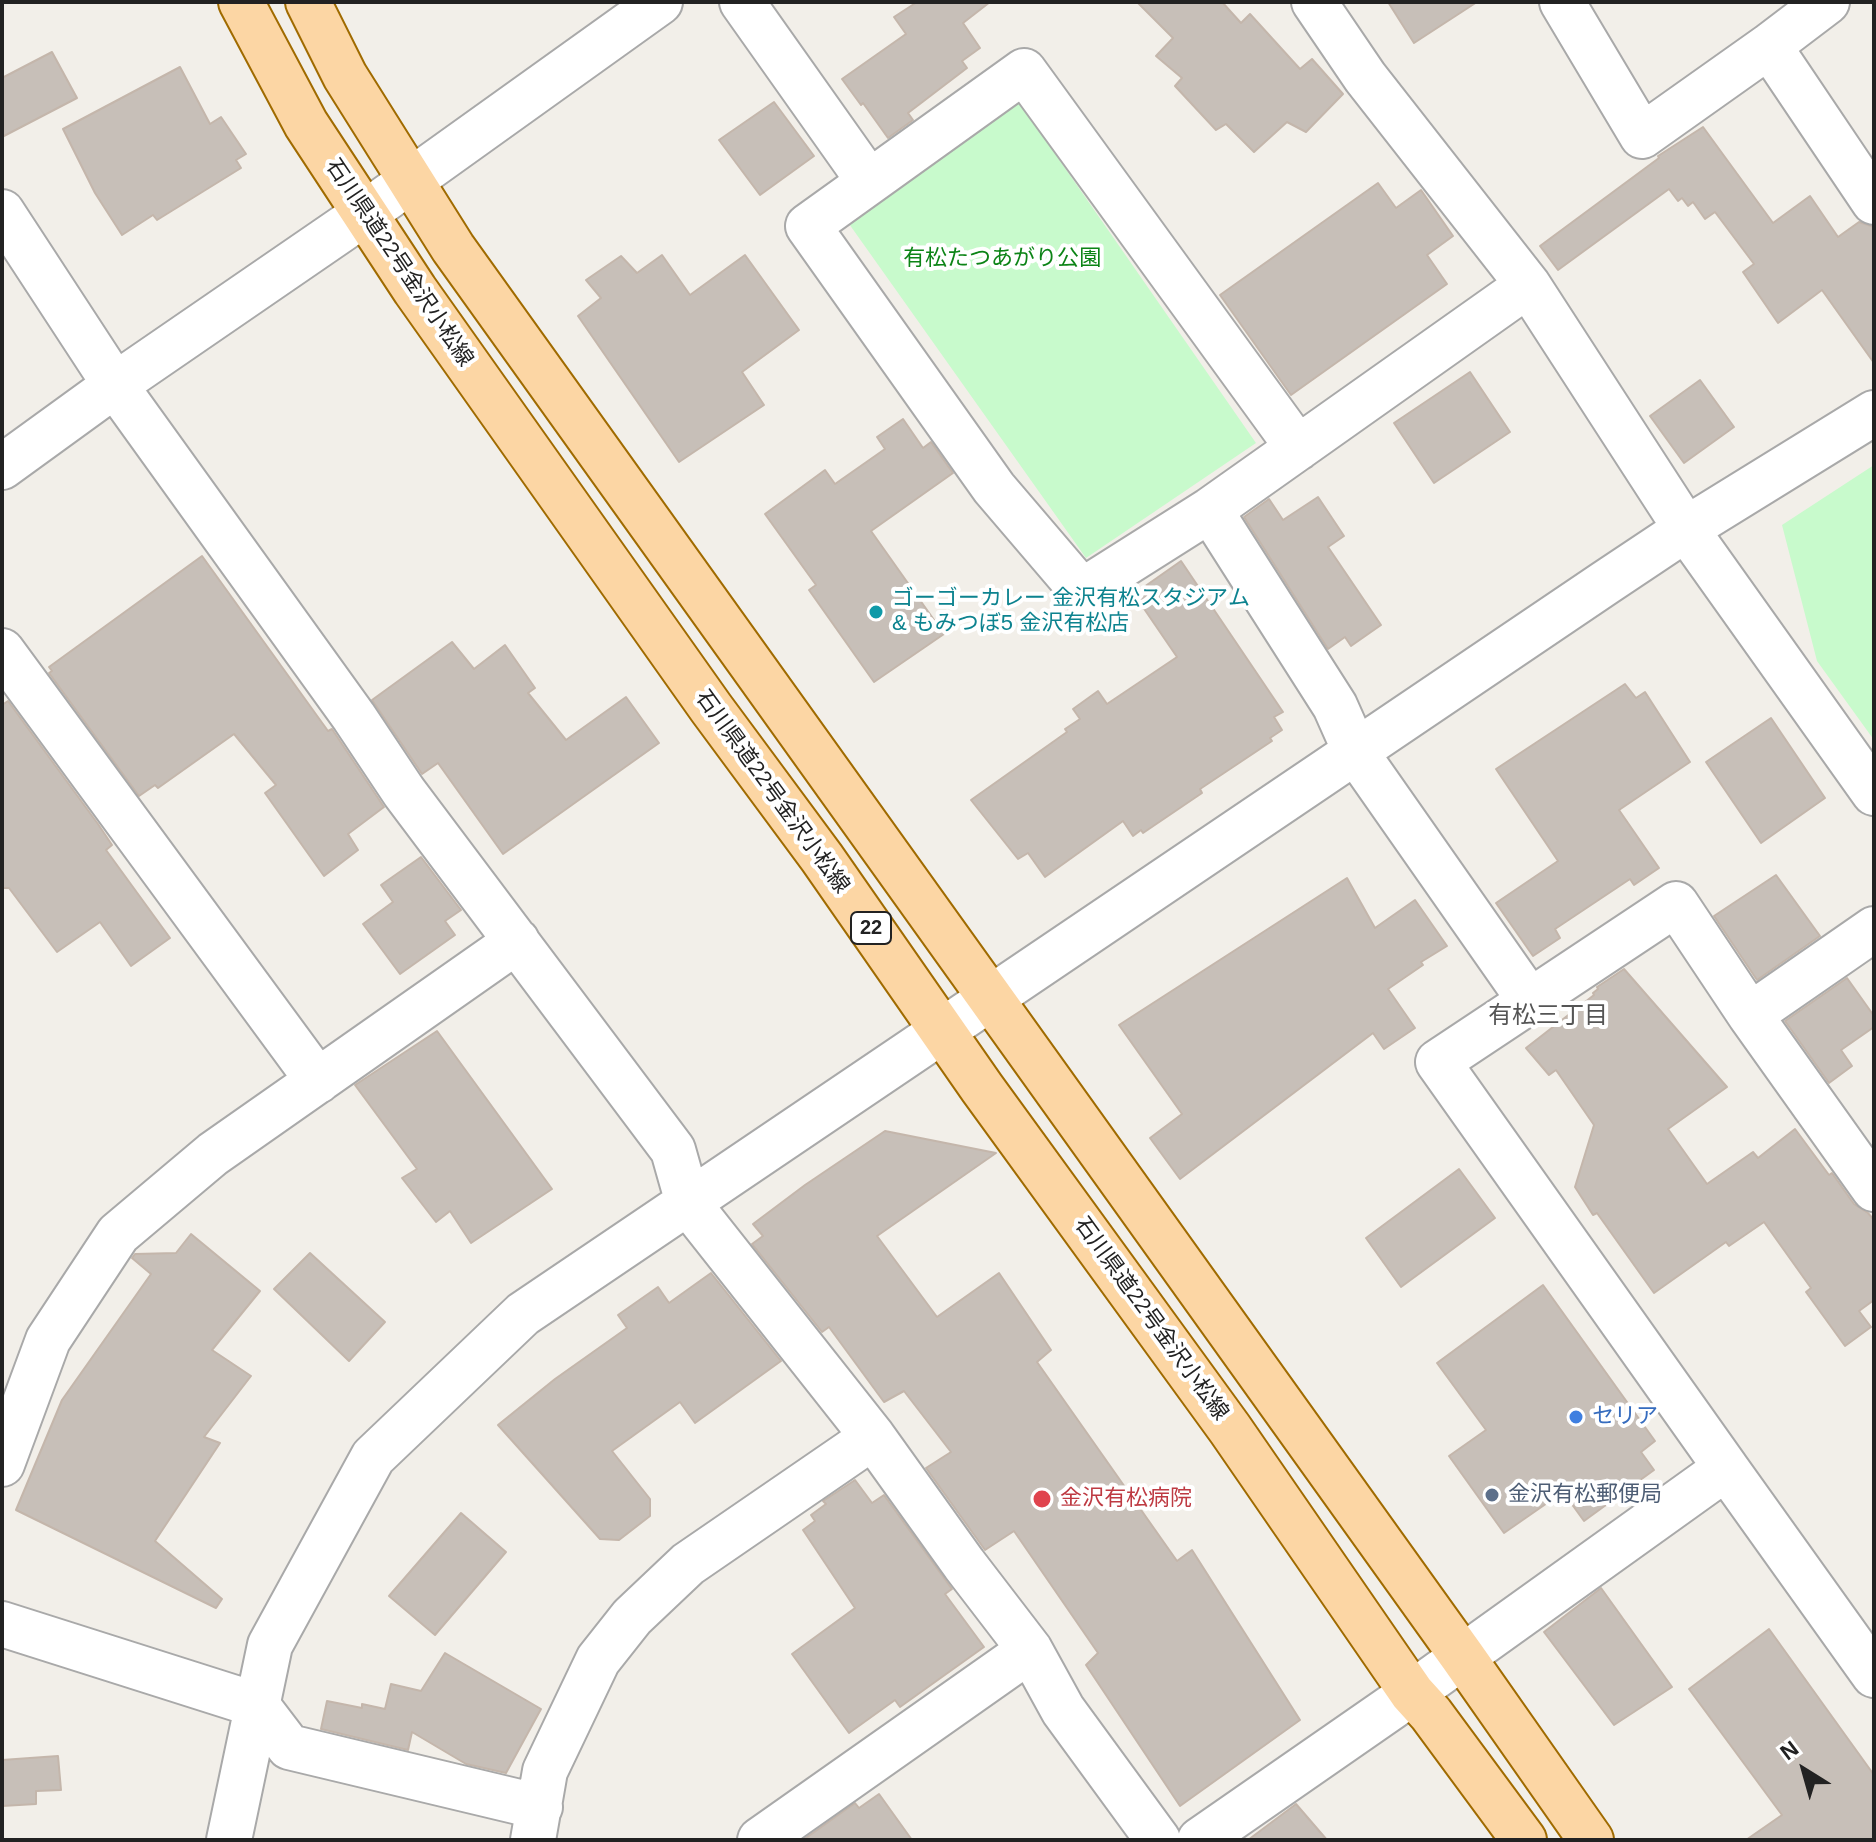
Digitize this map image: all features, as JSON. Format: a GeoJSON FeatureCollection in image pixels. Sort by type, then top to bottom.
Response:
{"type":"FeatureCollection","features":[{"type":"Feature","properties":{"kind":"main road","name":"石川県道22号金沢小松線"},"geometry":{"type":"LineString","coordinates":[[241,2],[306,124],[424,302],[683,670],[822,858],[1230,1429],[1412,1693],[1524,1840]]}},
{"type":"Feature","properties":{"kind":"main road","name":"22"},"geometry":{"type":"LineString","coordinates":[[308,2],[345,76],[453,248],[1591,1840]]}},
{"type":"Feature","properties":{"kind":"street"},"geometry":{"type":"LineString","coordinates":[[2,467],[660,2]]}},
{"type":"Feature","properties":{"kind":"street"},"geometry":{"type":"LineString","coordinates":[[742,2],[868,180]]}},
{"type":"Feature","properties":{"kind":"street"},"geometry":{"type":"LineString","coordinates":[[1314,2],[1365,77],[1528,285],[1686,529],[1874,793]]}},
{"type":"Feature","properties":{"kind":"street"},"geometry":{"type":"LineString","coordinates":[[1563,2],[1642,136],[1827,2]]}},
{"type":"Feature","properties":{"kind":"street"},"geometry":{"type":"LineString","coordinates":[[1769,46],[1874,202]]}},
{"type":"Feature","properties":{"kind":"street"},"geometry":{"type":"LineString","coordinates":[[1298,448],[1024,71],[808,226],[994,488],[1082,591],[1210,510],[1298,448],[1528,285]]}},
{"type":"Feature","properties":{"kind":"street"},"geometry":{"type":"LineString","coordinates":[[2,212],[115,385],[354,717],[404,792],[673,1150],[688,1203],[873,1437],[1030,1650],[1063,1710],[1158,1840]]}},
{"type":"Feature","properties":{"kind":"street"},"geometry":{"type":"LineString","coordinates":[[229,1840],[270,1645],[373,1457],[523,1314],[1686,529],[1874,413]]}},
{"type":"Feature","properties":{"kind":"street"},"geometry":{"type":"LineString","coordinates":[[1210,510],[1335,706],[1355,751],[1530,1001]]}},
{"type":"Feature","properties":{"kind":"street"},"geometry":{"type":"LineString","coordinates":[[2,651],[318,1081]]}},
{"type":"Feature","properties":{"kind":"street"},"geometry":{"type":"LineString","coordinates":[[1874,1189],[1750,1015],[1676,904],[1438,1062],[1874,1675]]}},
{"type":"Feature","properties":{"kind":"street"},"geometry":{"type":"LineString","coordinates":[[1750,1015],[1874,929]]}},
{"type":"Feature","properties":{"kind":"street"},"geometry":{"type":"LineString","coordinates":[[2,1464],[48,1340],[118,1234],[213,1154],[517,941]]}},
{"type":"Feature","properties":{"kind":"street"},"geometry":{"type":"LineString","coordinates":[[2,1624],[257,1705],[289,1747],[537,1824],[545,1771],[572,1711],[598,1660],[632,1617],[688,1564],[873,1437]]}},
{"type":"Feature","properties":{"kind":"street"},"geometry":{"type":"LineString","coordinates":[[1200,1840],[1726,1468]]}},
{"type":"Feature","properties":{"kind":"street"},"geometry":{"type":"LineString","coordinates":[[760,1840],[1030,1650]]}},
{"type":"Feature","properties":{"kind":"green space","name":"有松たつあがり公園"},"geometry":{"type":"Polygon","coordinates":[[[1015,96],[1256,443],[1086,558],[847,221],[1015,96]]]}},
{"type":"Feature","properties":{"kind":"green space"},"geometry":{"type":"Polygon","coordinates":[[[1874,465],[1874,740],[1817,661],[1782,525],[1874,465]]]}},
{"type":"Feature","properties":{"kind":"building"},"geometry":{"type":"Polygon","coordinates":[[[917,2],[990,2],[963,23],[980,48],[962,61],[967,68],[908,113],[913,120],[888,138],[842,79],[906,34],[894,17],[917,2]]]}},
{"type":"Feature","properties":{"kind":"building"},"geometry":{"type":"Polygon","coordinates":[[[1137,2],[1222,2],[1241,23],[1250,14],[1300,69],[1312,59],[1343,94],[1306,132],[1287,122],[1254,152],[1226,124],[1216,130],[1175,86],[1182,78],[1156,56],[1173,38],[1137,2]]]}},
{"type":"Feature","properties":{"kind":"building"},"geometry":{"type":"Polygon","coordinates":[[[1388,2],[1477,2],[1414,43],[1388,2]]]}},
{"type":"Feature","properties":{"kind":"building"},"geometry":{"type":"Polygon","coordinates":[[[52,52],[77,98],[2,137],[2,78],[52,52]]]}},
{"type":"Feature","properties":{"kind":"building"},"geometry":{"type":"Polygon","coordinates":[[[180,67],[210,124],[221,117],[246,154],[236,160],[241,168],[157,220],[153,215],[122,235],[95,193],[63,129],[180,67]]]}},
{"type":"Feature","properties":{"kind":"building"},"geometry":{"type":"Polygon","coordinates":[[[774,102],[814,156],[760,195],[719,140],[774,102]]]}},
{"type":"Feature","properties":{"kind":"building"},"geometry":{"type":"Polygon","coordinates":[[[1703,127],[1773,223],[1810,196],[1838,237],[1859,222],[1874,227],[1874,363],[1822,290],[1778,323],[1743,272],[1754,264],[1715,212],[1705,219],[1693,202],[1688,206],[1682,198],[1678,201],[1669,189],[1558,270],[1540,246],[1658,156],[1703,127]]]}},
{"type":"Feature","properties":{"kind":"building"},"geometry":{"type":"Polygon","coordinates":[[[1378,183],[1396,208],[1421,190],[1453,236],[1427,255],[1447,284],[1291,395],[1220,295],[1378,183]]]}},
{"type":"Feature","properties":{"kind":"building"},"geometry":{"type":"Polygon","coordinates":[[[662,255],[690,295],[745,255],[799,330],[742,372],[764,405],[679,462],[578,316],[601,298],[586,280],[621,256],[637,273],[662,255]]]}},
{"type":"Feature","properties":{"kind":"building"},"geometry":{"type":"Polygon","coordinates":[[[1470,372],[1510,432],[1434,483],[1394,423],[1470,372]]]}},
{"type":"Feature","properties":{"kind":"building"},"geometry":{"type":"Polygon","coordinates":[[[1700,380],[1734,427],[1684,463],[1650,416],[1700,380]]]}},
{"type":"Feature","properties":{"kind":"building"},"geometry":{"type":"Polygon","coordinates":[[[903,419],[923,448],[931,442],[953,473],[871,531],[944,634],[874,682],[809,590],[816,585],[765,514],[825,470],[835,484],[885,449],[877,437],[903,419]]]}},
{"type":"Feature","properties":{"kind":"building"},"geometry":{"type":"Polygon","coordinates":[[[1318,497],[1344,536],[1328,547],[1381,625],[1351,646],[1345,637],[1328,649],[1244,517],[1269,499],[1283,520],[1318,497]]]}},
{"type":"Feature","properties":{"kind":"building"},"geometry":{"type":"Polygon","coordinates":[[[202,556],[328,731],[332,729],[384,807],[348,834],[358,850],[324,876],[265,793],[276,785],[234,734],[158,788],[155,785],[139,796],[49,673],[52,671],[49,667],[202,556]]]}},
{"type":"Feature","properties":{"kind":"building"},"geometry":{"type":"Polygon","coordinates":[[[1181,561],[1283,712],[1274,717],[1282,730],[1270,738],[1272,741],[1200,789],[1202,793],[1143,833],[1141,830],[1133,836],[1123,821],[1045,877],[1028,853],[1018,859],[971,800],[1067,732],[1065,729],[1080,719],[1073,709],[1098,691],[1107,704],[1177,657],[1134,594],[1181,561]]]}},
{"type":"Feature","properties":{"kind":"building"},"geometry":{"type":"Polygon","coordinates":[[[452,642],[474,669],[505,645],[535,688],[528,693],[566,740],[626,697],[659,743],[503,854],[438,763],[422,774],[372,700],[452,642]]]}},
{"type":"Feature","properties":{"kind":"building"},"geometry":{"type":"Polygon","coordinates":[[[1625,684],[1636,698],[1645,692],[1690,762],[1619,810],[1659,868],[1634,885],[1630,879],[1555,929],[1560,938],[1533,956],[1496,903],[1558,861],[1496,769],[1625,684]]]}},
{"type":"Feature","properties":{"kind":"building"},"geometry":{"type":"Polygon","coordinates":[[[8,701],[98,824],[112,845],[106,850],[170,938],[131,966],[100,922],[57,952],[9,888],[2,888],[2,705],[8,701]]]}},
{"type":"Feature","properties":{"kind":"building"},"geometry":{"type":"Polygon","coordinates":[[[1771,718],[1825,798],[1761,843],[1706,762],[1771,718]]]}},
{"type":"Feature","properties":{"kind":"building"},"geometry":{"type":"Polygon","coordinates":[[[421,857],[461,910],[445,921],[455,935],[400,974],[363,924],[393,902],[381,885],[421,857]]]}},
{"type":"Feature","properties":{"kind":"building"},"geometry":{"type":"Polygon","coordinates":[[[1776,875],[1820,936],[1757,980],[1714,916],[1776,875]]]}},
{"type":"Feature","properties":{"kind":"building"},"geometry":{"type":"Polygon","coordinates":[[[1347,878],[1375,928],[1415,900],[1447,946],[1388,989],[1415,1028],[1384,1049],[1373,1033],[1180,1179],[1150,1138],[1182,1114],[1119,1025],[1347,878]]]}},
{"type":"Feature","properties":{"kind":"building"},"geometry":{"type":"Polygon","coordinates":[[[1624,969],[1727,1087],[1668,1129],[1707,1184],[1753,1152],[1758,1158],[1795,1129],[1854,1204],[1874,1220],[1874,1300],[1859,1311],[1871,1327],[1845,1346],[1806,1292],[1811,1288],[1764,1222],[1729,1246],[1726,1242],[1654,1293],[1575,1187],[1594,1125],[1556,1070],[1549,1075],[1526,1048],[1594,995],[1597,987],[1624,969]]]}},
{"type":"Feature","properties":{"kind":"building"},"geometry":{"type":"Polygon","coordinates":[[[1847,978],[1874,1016],[1874,1027],[1841,1050],[1852,1066],[1829,1083],[1785,1021],[1847,978]]]}},
{"type":"Feature","properties":{"kind":"building"},"geometry":{"type":"Polygon","coordinates":[[[437,1031],[552,1189],[471,1243],[450,1211],[436,1222],[402,1178],[417,1169],[355,1085],[437,1031]]]}},
{"type":"Feature","properties":{"kind":"building","name":"金沢有松病院"},"geometry":{"type":"Polygon","coordinates":[[[885,1131],[996,1153],[877,1236],[937,1317],[999,1273],[1051,1350],[1037,1362],[1177,1561],[1192,1550],[1300,1720],[1180,1806],[1086,1665],[1098,1653],[1014,1531],[985,1550],[926,1468],[951,1452],[904,1391],[884,1402],[829,1327],[822,1332],[752,1244],[763,1236],[753,1224],[885,1131]]]}},
{"type":"Feature","properties":{"kind":"building"},"geometry":{"type":"Polygon","coordinates":[[[1459,1169],[1495,1218],[1401,1287],[1366,1238],[1459,1169]]]}},
{"type":"Feature","properties":{"kind":"building"},"geometry":{"type":"Polygon","coordinates":[[[191,1234],[260,1291],[212,1350],[251,1376],[204,1437],[220,1443],[155,1541],[222,1599],[216,1608],[16,1510],[62,1400],[151,1274],[132,1258],[135,1254],[176,1253],[191,1234]]]}},
{"type":"Feature","properties":{"kind":"building"},"geometry":{"type":"Polygon","coordinates":[[[310,1253],[385,1322],[349,1361],[274,1289],[310,1253]]]}},
{"type":"Feature","properties":{"kind":"building"},"geometry":{"type":"Polygon","coordinates":[[[711,1273],[781,1361],[695,1423],[680,1402],[612,1451],[650,1499],[650,1516],[619,1540],[600,1539],[498,1425],[555,1379],[627,1328],[618,1315],[658,1287],[669,1303],[711,1273]]]}},
{"type":"Feature","properties":{"kind":"building"},"geometry":{"type":"Polygon","coordinates":[[[1543,1285],[1655,1441],[1641,1452],[1654,1470],[1584,1521],[1563,1492],[1504,1533],[1449,1456],[1486,1430],[1437,1363],[1543,1285]]]}},
{"type":"Feature","properties":{"kind":"building"},"geometry":{"type":"Polygon","coordinates":[[[855,1480],[872,1503],[884,1495],[952,1589],[945,1594],[984,1647],[900,1707],[895,1700],[849,1733],[792,1654],[855,1608],[803,1530],[815,1521],[811,1515],[826,1504],[823,1501],[855,1480]]]}},
{"type":"Feature","properties":{"kind":"building"},"geometry":{"type":"Polygon","coordinates":[[[461,1513],[506,1552],[435,1635],[389,1596],[461,1513]]]}},
{"type":"Feature","properties":{"kind":"building"},"geometry":{"type":"Polygon","coordinates":[[[1601,1588],[1672,1687],[1614,1725],[1544,1632],[1601,1588]]]}},
{"type":"Feature","properties":{"kind":"building"},"geometry":{"type":"Polygon","coordinates":[[[1769,1629],[1874,1775],[1874,1840],[1746,1840],[1782,1815],[1689,1689],[1769,1629]]]}},
{"type":"Feature","properties":{"kind":"building"},"geometry":{"type":"Polygon","coordinates":[[[445,1653],[541,1709],[506,1773],[466,1764],[412,1732],[408,1750],[321,1729],[327,1701],[385,1709],[391,1684],[421,1691],[445,1653]]]}},
{"type":"Feature","properties":{"kind":"building"},"geometry":{"type":"Polygon","coordinates":[[[58,1756],[61,1790],[36,1791],[36,1804],[2,1806],[2,1760],[58,1756]]]}},
{"type":"Feature","properties":{"kind":"building"},"geometry":{"type":"Polygon","coordinates":[[[879,1794],[912,1840],[803,1840],[855,1803],[859,1808],[879,1794]]]}},
{"type":"Feature","properties":{"kind":"building"},"geometry":{"type":"Polygon","coordinates":[[[1296,1804],[1327,1840],[1248,1840],[1296,1804]]]}},
{"type":"Feature","properties":{"kind":"place","name":"ゴーゴーカレー 金沢有松スタジアム & もみつぼ5 金沢有松店"},"geometry":{"type":"Point","coordinates":[876,612]}},
{"type":"Feature","properties":{"kind":"place","name":"セリア"},"geometry":{"type":"Point","coordinates":[1576,1417]}},
{"type":"Feature","properties":{"kind":"place","name":"金沢有松郵便局"},"geometry":{"type":"Point","coordinates":[1492,1495]}},
{"type":"Feature","properties":{"kind":"place","name":"金沢有松病院"},"geometry":{"type":"Point","coordinates":[1042,1499]}},
{"type":"Feature","properties":{"kind":"district","name":"有松三丁目"},"geometry":{"type":"Point","coordinates":[1548,1016]}}]}
